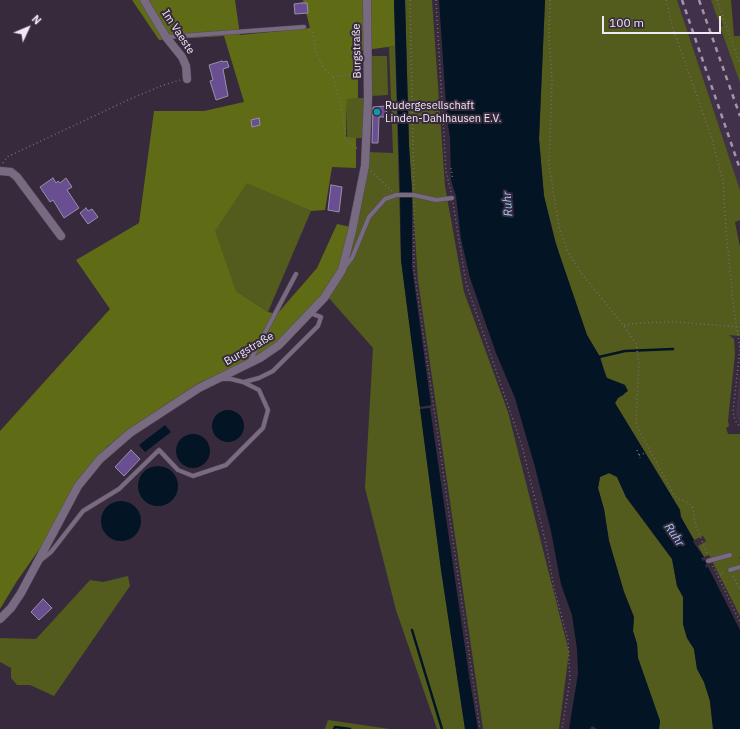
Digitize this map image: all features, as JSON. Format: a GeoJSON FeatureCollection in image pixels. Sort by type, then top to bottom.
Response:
{"type":"FeatureCollection","features":[{"type":"Feature","properties":{"kind":"street","name":"Im Vaeste"},"geometry":{"type":"LineString","coordinates":[[144,0],[166,38],[182,57],[186,66],[187,79]]}},
{"type":"Feature","properties":{"kind":"street","name":"Burgstraße"},"geometry":{"type":"LineString","coordinates":[[0,619],[16,601],[78,486],[100,459],[130,433],[199,388],[249,363],[279,345],[324,298],[342,270],[352,231],[365,166],[368,72],[367,0]]}},
{"type":"Feature","properties":{"kind":"street"},"geometry":{"type":"LineString","coordinates":[[2,171],[11,172],[17,177],[61,236]]}},
{"type":"Feature","properties":{"kind":"lane"},"geometry":{"type":"LineString","coordinates":[[166,38],[304,27]]}},
{"type":"Feature","properties":{"kind":"lane"},"geometry":{"type":"LineString","coordinates":[[342,270],[352,258],[364,226],[374,209],[385,199],[396,195],[414,195],[436,200],[452,198]]}},
{"type":"Feature","properties":{"kind":"lane"},"geometry":{"type":"LineString","coordinates":[[249,363],[296,274]]}},
{"type":"Feature","properties":{"kind":"lane"},"geometry":{"type":"LineString","coordinates":[[243,382],[259,378],[273,371],[318,326],[321,317],[310,314]]}},
{"type":"Feature","properties":{"kind":"lane"},"geometry":{"type":"LineString","coordinates":[[36,564],[51,552],[83,511],[119,489],[159,450],[178,470],[193,476],[226,465],[263,428],[268,410],[259,390],[243,382],[231,379],[218,379]]}},
{"type":"Feature","properties":{"kind":"lane"},"geometry":{"type":"LineString","coordinates":[[709,561],[730,555]]}},
{"type":"Feature","properties":{"kind":"lane"},"geometry":{"type":"LineString","coordinates":[[730,570],[740,567]]}},
{"type":"Feature","properties":{"kind":"path"},"geometry":{"type":"LineString","coordinates":[[410,0],[414,269],[480,729]]}},
{"type":"Feature","properties":{"kind":"path"},"geometry":{"type":"LineString","coordinates":[[436,0],[446,174],[452,198],[466,283],[522,446],[546,544],[554,588],[568,640],[570,680],[562,729]]}},
{"type":"Feature","properties":{"kind":"path"},"geometry":{"type":"LineString","coordinates":[[550,0],[549,38],[552,79],[550,164],[556,220],[573,261],[594,290],[624,326],[636,344],[638,354],[636,421],[638,428],[674,495],[677,498],[689,503],[694,512],[695,524],[709,561],[719,577],[740,622]]}},
{"type":"Feature","properties":{"kind":"path"},"geometry":{"type":"LineString","coordinates":[[666,0],[672,25],[712,140],[723,181],[726,230],[740,349],[734,412],[735,420],[740,427]]}},
{"type":"Feature","properties":{"kind":"path"},"geometry":{"type":"LineString","coordinates":[[717,0],[740,64]]}},
{"type":"Feature","properties":{"kind":"path"},"geometry":{"type":"LineString","coordinates":[[313,33],[316,53],[324,68],[333,77],[342,104],[346,140],[366,155]]}},
{"type":"Feature","properties":{"kind":"path"},"geometry":{"type":"LineString","coordinates":[[333,77],[368,72]]}},
{"type":"Feature","properties":{"kind":"path"},"geometry":{"type":"LineString","coordinates":[[2,171],[3,163],[7,157],[128,100],[161,86],[187,79]]}},
{"type":"Feature","properties":{"kind":"path"},"geometry":{"type":"LineString","coordinates":[[365,166],[396,195]]}},
{"type":"Feature","properties":{"kind":"path"},"geometry":{"type":"LineString","coordinates":[[451,168],[453,180]]}},
{"type":"Feature","properties":{"kind":"path"},"geometry":{"type":"LineString","coordinates":[[446,174],[452,173]]}},
{"type":"Feature","properties":{"kind":"path"},"geometry":{"type":"LineString","coordinates":[[624,326],[638,323],[676,322],[740,326]]}},
{"type":"Feature","properties":{"kind":"path"},"geometry":{"type":"LineString","coordinates":[[637,450],[640,457],[645,453]]}},
{"type":"Feature","properties":{"kind":"path"},"geometry":{"type":"LineString","coordinates":[[730,570],[740,590]]}},
{"type":"Feature","properties":{"kind":"shaded area"},"geometry":{"type":"Polygon","coordinates":[[[677,0],[711,0],[718,20],[720,19],[723,26],[720,27],[740,83],[740,190],[677,0]]]}},
{"type":"Feature","properties":{"kind":"shaded area"},"geometry":{"type":"Polygon","coordinates":[[[740,370],[740,424],[736,415],[740,370]]]}},
{"type":"Feature","properties":{"kind":"green space"},"geometry":{"type":"Polygon","coordinates":[[[132,0],[235,0],[240,35],[310,28],[303,0],[394,0],[395,46],[358,51],[358,98],[347,99],[346,137],[356,138],[356,168],[332,167],[325,210],[311,211],[247,183],[215,231],[236,291],[268,312],[277,314],[317,268],[337,224],[351,227],[343,266],[325,295],[287,337],[247,362],[199,383],[109,445],[100,454],[48,537],[17,581],[0,609],[0,431],[110,309],[76,260],[139,223],[154,111],[204,111],[244,102],[224,36],[159,40],[132,0]]]}},
{"type":"Feature","properties":{"kind":"green space"},"geometry":{"type":"Polygon","coordinates":[[[405,0],[432,0],[445,186],[464,292],[508,412],[569,652],[559,729],[483,729],[418,281],[409,146],[405,0]]]}},
{"type":"Feature","properties":{"kind":"green space"},"geometry":{"type":"Polygon","coordinates":[[[545,0],[677,0],[740,190],[740,220],[735,222],[740,247],[740,336],[729,335],[734,339],[735,354],[728,421],[729,426],[726,428],[728,434],[740,434],[740,557],[738,558],[740,558],[740,616],[709,555],[704,557],[698,546],[706,541],[703,536],[694,540],[680,517],[680,510],[615,403],[618,398],[624,395],[625,385],[607,378],[600,357],[587,335],[559,255],[544,196],[539,139],[545,0]]]}},
{"type":"Feature","properties":{"kind":"green space"},"geometry":{"type":"Polygon","coordinates":[[[711,0],[731,0],[734,36],[740,36],[740,83],[720,27],[723,26],[721,20],[718,20],[711,0]]]}},
{"type":"Feature","properties":{"kind":"green space"},"geometry":{"type":"Polygon","coordinates":[[[395,46],[401,260],[441,568],[465,729],[437,729],[396,610],[365,488],[373,348],[328,297],[343,266],[368,152],[393,153],[389,47],[395,46]]]}},
{"type":"Feature","properties":{"kind":"green space"},"geometry":{"type":"Polygon","coordinates":[[[370,56],[387,56],[388,95],[371,96],[370,56]]]}},
{"type":"Feature","properties":{"kind":"green space"},"geometry":{"type":"Polygon","coordinates":[[[347,98],[364,98],[363,138],[347,138],[347,98]]]}},
{"type":"Feature","properties":{"kind":"green space"},"geometry":{"type":"Polygon","coordinates":[[[247,182],[311,211],[268,312],[236,291],[214,231],[247,182]]]}},
{"type":"Feature","properties":{"kind":"green space"},"geometry":{"type":"Polygon","coordinates":[[[609,473],[617,477],[626,497],[672,559],[677,586],[683,597],[683,624],[687,638],[694,649],[697,669],[704,682],[710,701],[713,729],[659,729],[660,721],[638,658],[637,644],[633,631],[634,617],[624,592],[609,541],[604,509],[598,488],[600,477],[609,473]]]}},
{"type":"Feature","properties":{"kind":"green space"},"geometry":{"type":"Polygon","coordinates":[[[128,576],[130,586],[54,696],[30,685],[17,685],[11,678],[11,668],[0,662],[0,638],[36,639],[90,580],[103,582],[128,576]]]}},
{"type":"Feature","properties":{"kind":"green space"},"geometry":{"type":"Polygon","coordinates":[[[328,720],[390,729],[325,729],[328,720]]]}},
{"type":"Feature","properties":{"kind":"water"},"geometry":{"type":"Polygon","coordinates":[[[394,0],[405,0],[409,146],[412,192],[400,192],[394,0]]]}},
{"type":"Feature","properties":{"kind":"water","name":"Ruhr"},"geometry":{"type":"Polygon","coordinates":[[[439,0],[545,0],[539,139],[544,196],[555,241],[587,335],[600,357],[607,378],[625,385],[628,391],[618,398],[615,403],[680,510],[681,517],[694,540],[693,542],[704,557],[701,558],[703,561],[708,559],[709,563],[705,565],[706,568],[708,567],[740,630],[740,729],[713,729],[710,701],[704,682],[697,669],[694,649],[687,638],[683,624],[683,597],[677,586],[672,559],[626,497],[617,477],[609,473],[600,477],[598,488],[604,509],[609,541],[624,592],[634,617],[633,631],[637,644],[638,658],[660,721],[659,729],[597,729],[592,726],[590,729],[569,729],[578,674],[577,649],[572,615],[561,584],[551,531],[535,467],[515,398],[496,353],[470,278],[461,239],[456,196],[451,180],[450,137],[447,119],[439,0]]]}},
{"type":"Feature","properties":{"kind":"water"},"geometry":{"type":"Polygon","coordinates":[[[400,196],[412,197],[412,267],[431,405],[420,407],[401,260],[400,196]]]}},
{"type":"Feature","properties":{"kind":"water"},"geometry":{"type":"Polygon","coordinates":[[[430,408],[478,729],[465,729],[441,570],[420,409],[430,408]]]}},
{"type":"Feature","properties":{"kind":"water"},"geometry":{"type":"Polygon","coordinates":[[[225,410],[231,410],[240,414],[244,426],[240,438],[231,442],[225,442],[216,438],[212,429],[212,423],[216,414],[225,410]]]}},
{"type":"Feature","properties":{"kind":"water"},"geometry":{"type":"Polygon","coordinates":[[[165,425],[171,432],[145,452],[139,445],[165,425]]]}},
{"type":"Feature","properties":{"kind":"water"},"geometry":{"type":"Polygon","coordinates":[[[193,434],[205,439],[210,451],[205,463],[193,468],[181,463],[176,451],[181,439],[193,434]]]}},
{"type":"Feature","properties":{"kind":"water"},"geometry":{"type":"Polygon","coordinates":[[[162,466],[169,469],[175,475],[178,486],[177,494],[169,503],[162,506],[154,506],[147,503],[139,494],[138,482],[141,475],[150,467],[162,466]]]}},
{"type":"Feature","properties":{"kind":"water"},"geometry":{"type":"Polygon","coordinates":[[[117,501],[125,501],[132,504],[138,510],[141,521],[138,532],[132,538],[125,541],[117,541],[110,538],[104,532],[101,525],[101,517],[104,510],[110,504],[117,501]]]}},
{"type":"Feature","properties":{"kind":"building"},"geometry":{"type":"Polygon","coordinates":[[[307,3],[308,13],[295,14],[294,4],[307,3]]]}},
{"type":"Feature","properties":{"kind":"building"},"geometry":{"type":"Polygon","coordinates":[[[227,61],[229,67],[223,69],[228,96],[216,100],[210,81],[213,80],[209,65],[227,61]]]}},
{"type":"Feature","properties":{"kind":"building"},"geometry":{"type":"Polygon","coordinates":[[[386,106],[387,117],[379,117],[378,143],[372,143],[373,107],[386,106]]]}},
{"type":"Feature","properties":{"kind":"building"},"geometry":{"type":"Polygon","coordinates":[[[259,118],[260,125],[252,127],[251,120],[259,118]]]}},
{"type":"Feature","properties":{"kind":"building"},"geometry":{"type":"Polygon","coordinates":[[[53,178],[56,183],[58,181],[60,183],[66,178],[72,187],[67,190],[79,208],[64,218],[53,200],[50,202],[40,187],[53,178]]]}},
{"type":"Feature","properties":{"kind":"building"},"geometry":{"type":"Polygon","coordinates":[[[331,185],[342,187],[339,212],[328,210],[331,185]]]}},
{"type":"Feature","properties":{"kind":"building"},"geometry":{"type":"Polygon","coordinates":[[[86,208],[88,211],[92,209],[98,217],[88,224],[80,213],[86,208]]]}},
{"type":"Feature","properties":{"kind":"building"},"geometry":{"type":"Polygon","coordinates":[[[131,450],[140,459],[124,476],[115,467],[131,450]]]}},
{"type":"Feature","properties":{"kind":"building"},"geometry":{"type":"Polygon","coordinates":[[[43,599],[52,608],[39,620],[31,612],[43,599]]]}},
{"type":"Feature","properties":{"kind":"waterway"},"geometry":{"type":"LineString","coordinates":[[599,357],[625,351],[673,349]]}},
{"type":"Feature","properties":{"kind":"waterway"},"geometry":{"type":"LineString","coordinates":[[412,630],[442,729]]}},
{"type":"Feature","properties":{"kind":"waterway"},"geometry":{"type":"LineString","coordinates":[[334,729],[335,727],[350,729]]}},
{"type":"Feature","properties":{"kind":"railway"},"geometry":{"type":"LineString","coordinates":[[682,0],[740,169]]}},
{"type":"Feature","properties":{"kind":"railway"},"geometry":{"type":"LineString","coordinates":[[699,0],[740,116]]}},
{"type":"Feature","properties":{"kind":"place","name":"Rudergesellschaft Linden-Dahlhausen E.V."},"geometry":{"type":"Point","coordinates":[377,112]}}]}
